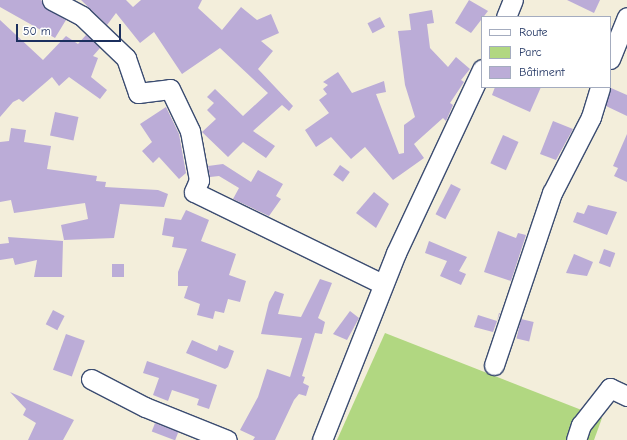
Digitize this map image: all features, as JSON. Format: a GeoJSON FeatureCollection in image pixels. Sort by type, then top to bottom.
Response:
{"type":"FeatureCollection","features":[{"type":"Feature","properties":{"kind":"street"},"geometry":{"type":"LineString","coordinates":[[52,0],[82,16],[126,58],[138,93],[170,89],[190,131],[199,180],[194,192],[383,284]]}},
{"type":"Feature","properties":{"kind":"street"},"geometry":{"type":"LineString","coordinates":[[506,16],[513,0]]}},
{"type":"Feature","properties":{"kind":"street"},"geometry":{"type":"LineString","coordinates":[[611,57],[627,17]]}},
{"type":"Feature","properties":{"kind":"street"},"geometry":{"type":"LineString","coordinates":[[322,440],[383,284],[481,71]]}},
{"type":"Feature","properties":{"kind":"street"},"geometry":{"type":"LineString","coordinates":[[494,365],[552,193],[591,117],[600,88]]}},
{"type":"Feature","properties":{"kind":"street"},"geometry":{"type":"LineString","coordinates":[[91,379],[145,407],[227,440]]}},
{"type":"Feature","properties":{"kind":"street"},"geometry":{"type":"LineString","coordinates":[[576,440],[581,425],[610,388],[627,396]]}},
{"type":"Feature","properties":{"kind":"green space"},"geometry":{"type":"Polygon","coordinates":[[[385,333],[602,418],[594,440],[337,440],[385,333]]]}},
{"type":"Feature","properties":{"kind":"building"},"geometry":{"type":"Polygon","coordinates":[[[0,0],[41,0],[47,9],[66,20],[55,38],[0,7],[0,0]]]}},
{"type":"Feature","properties":{"kind":"building"},"geometry":{"type":"Polygon","coordinates":[[[81,0],[126,0],[133,7],[141,0],[202,0],[198,8],[222,30],[241,7],[257,20],[271,14],[279,33],[261,41],[273,51],[258,69],[293,106],[289,111],[282,105],[253,131],[275,146],[266,158],[243,142],[228,157],[202,132],[216,119],[207,110],[214,103],[207,97],[215,89],[243,116],[268,93],[220,48],[182,74],[154,32],[140,43],[116,13],[107,25],[81,0]]]}},
{"type":"Feature","properties":{"kind":"building"},"geometry":{"type":"Polygon","coordinates":[[[469,0],[488,11],[484,16],[481,16],[481,20],[471,33],[455,23],[469,0]]]}},
{"type":"Feature","properties":{"kind":"building"},"geometry":{"type":"Polygon","coordinates":[[[567,0],[600,0],[594,13],[567,0]]]}},
{"type":"Feature","properties":{"kind":"building"},"geometry":{"type":"Polygon","coordinates":[[[432,10],[434,23],[427,24],[430,48],[448,67],[456,57],[470,69],[461,80],[464,82],[450,103],[453,105],[446,121],[443,118],[414,144],[424,158],[393,180],[365,147],[351,159],[331,137],[316,147],[305,130],[329,113],[319,100],[327,94],[323,89],[328,85],[323,82],[338,72],[352,93],[384,81],[386,92],[376,94],[399,154],[404,153],[404,125],[415,117],[405,85],[398,31],[411,30],[409,14],[432,10]]]}},
{"type":"Feature","properties":{"kind":"building"},"geometry":{"type":"Polygon","coordinates":[[[380,17],[385,27],[373,33],[368,23],[380,17]]]}},
{"type":"Feature","properties":{"kind":"building"},"geometry":{"type":"Polygon","coordinates":[[[0,20],[43,60],[66,36],[78,44],[86,35],[100,48],[93,56],[98,58],[91,77],[107,90],[100,99],[69,77],[59,86],[52,77],[23,102],[19,99],[13,102],[0,117],[0,20]]]}},
{"type":"Feature","properties":{"kind":"building"},"geometry":{"type":"Polygon","coordinates":[[[495,88],[541,88],[530,112],[492,95],[495,88]]]}},
{"type":"Feature","properties":{"kind":"building"},"geometry":{"type":"Polygon","coordinates":[[[611,88],[627,95],[627,116],[606,106],[611,88]]]}},
{"type":"Feature","properties":{"kind":"building"},"geometry":{"type":"Polygon","coordinates":[[[166,107],[179,134],[186,173],[179,179],[159,157],[153,163],[142,151],[152,142],[140,124],[166,107]]]}},
{"type":"Feature","properties":{"kind":"building"},"geometry":{"type":"Polygon","coordinates":[[[55,112],[78,117],[73,140],[50,135],[55,112]]]}},
{"type":"Feature","properties":{"kind":"building"},"geometry":{"type":"Polygon","coordinates":[[[553,121],[573,129],[556,160],[540,154],[553,121]]]}},
{"type":"Feature","properties":{"kind":"building"},"geometry":{"type":"Polygon","coordinates":[[[11,128],[26,130],[24,142],[51,146],[47,169],[97,176],[96,181],[106,182],[105,187],[158,190],[168,194],[164,207],[120,204],[114,238],[64,240],[61,225],[88,219],[85,203],[14,213],[11,200],[0,202],[0,142],[9,141],[11,128]]]}},
{"type":"Feature","properties":{"kind":"building"},"geometry":{"type":"Polygon","coordinates":[[[627,134],[627,182],[614,176],[618,168],[613,166],[627,134]]]}},
{"type":"Feature","properties":{"kind":"building"},"geometry":{"type":"Polygon","coordinates":[[[503,135],[519,142],[506,170],[490,163],[503,135]]]}},
{"type":"Feature","properties":{"kind":"building"},"geometry":{"type":"Polygon","coordinates":[[[223,164],[251,182],[258,170],[283,184],[276,196],[281,199],[269,216],[233,199],[239,188],[219,176],[210,177],[208,166],[223,164]]]}},
{"type":"Feature","properties":{"kind":"building"},"geometry":{"type":"Polygon","coordinates":[[[340,165],[350,172],[343,182],[333,175],[340,165]]]}},
{"type":"Feature","properties":{"kind":"building"},"geometry":{"type":"Polygon","coordinates":[[[451,184],[461,189],[445,219],[436,214],[451,184]]]}},
{"type":"Feature","properties":{"kind":"building"},"geometry":{"type":"Polygon","coordinates":[[[374,192],[389,204],[376,228],[356,213],[374,192]]]}},
{"type":"Feature","properties":{"kind":"building"},"geometry":{"type":"Polygon","coordinates":[[[588,205],[617,212],[607,235],[573,222],[577,212],[584,214],[588,205]]]}},
{"type":"Feature","properties":{"kind":"building"},"geometry":{"type":"Polygon","coordinates":[[[186,210],[209,220],[201,241],[236,254],[229,275],[246,281],[240,302],[228,299],[224,313],[215,311],[213,319],[197,315],[200,304],[184,298],[188,286],[178,286],[178,272],[187,249],[172,247],[174,237],[162,235],[165,218],[181,220],[186,210]]]}},
{"type":"Feature","properties":{"kind":"building"},"geometry":{"type":"Polygon","coordinates":[[[498,231],[516,238],[518,233],[526,235],[511,281],[484,272],[498,231]]]}},
{"type":"Feature","properties":{"kind":"building"},"geometry":{"type":"Polygon","coordinates":[[[8,237],[63,241],[62,277],[34,277],[37,260],[15,265],[13,258],[0,260],[0,244],[9,243],[8,237]]]}},
{"type":"Feature","properties":{"kind":"building"},"geometry":{"type":"Polygon","coordinates":[[[429,241],[467,257],[459,271],[466,274],[461,285],[440,276],[447,261],[425,253],[429,241]]]}},
{"type":"Feature","properties":{"kind":"building"},"geometry":{"type":"Polygon","coordinates":[[[604,249],[615,253],[610,267],[599,263],[604,249]]]}},
{"type":"Feature","properties":{"kind":"building"},"geometry":{"type":"Polygon","coordinates":[[[574,254],[593,262],[587,276],[566,273],[574,254]]]}},
{"type":"Feature","properties":{"kind":"building"},"geometry":{"type":"Polygon","coordinates":[[[112,264],[124,264],[124,277],[112,277],[112,264]]]}},
{"type":"Feature","properties":{"kind":"building"},"geometry":{"type":"Polygon","coordinates":[[[320,279],[332,283],[318,318],[325,322],[322,334],[315,333],[302,376],[305,377],[303,383],[309,386],[306,396],[299,394],[294,400],[275,440],[253,440],[255,437],[240,430],[258,397],[267,369],[290,377],[302,338],[261,334],[269,302],[275,291],[284,294],[278,314],[301,317],[320,279]]]}},
{"type":"Feature","properties":{"kind":"building"},"geometry":{"type":"Polygon","coordinates":[[[53,310],[65,316],[57,330],[46,324],[53,310]]]}},
{"type":"Feature","properties":{"kind":"building"},"geometry":{"type":"Polygon","coordinates":[[[350,311],[359,318],[347,340],[333,334],[350,311]]]}},
{"type":"Feature","properties":{"kind":"building"},"geometry":{"type":"Polygon","coordinates":[[[500,313],[493,332],[474,327],[478,315],[497,321],[500,313]]]}},
{"type":"Feature","properties":{"kind":"building"},"geometry":{"type":"Polygon","coordinates":[[[521,319],[534,322],[529,341],[517,338],[521,319]]]}},
{"type":"Feature","properties":{"kind":"building"},"geometry":{"type":"Polygon","coordinates":[[[66,334],[85,341],[72,377],[53,370],[66,334]]]}},
{"type":"Feature","properties":{"kind":"building"},"geometry":{"type":"Polygon","coordinates":[[[192,340],[217,351],[219,345],[234,351],[228,367],[225,369],[186,353],[192,340]]]}},
{"type":"Feature","properties":{"kind":"building"},"geometry":{"type":"Polygon","coordinates":[[[147,361],[217,385],[209,409],[197,405],[199,399],[172,390],[168,401],[153,395],[159,378],[143,373],[147,361]]]}},
{"type":"Feature","properties":{"kind":"building"},"geometry":{"type":"Polygon","coordinates":[[[10,392],[74,420],[63,440],[28,440],[36,423],[23,415],[26,409],[10,392]]]}},
{"type":"Feature","properties":{"kind":"building"},"geometry":{"type":"Polygon","coordinates":[[[155,423],[178,432],[174,440],[152,431],[155,423]]]}}]}
